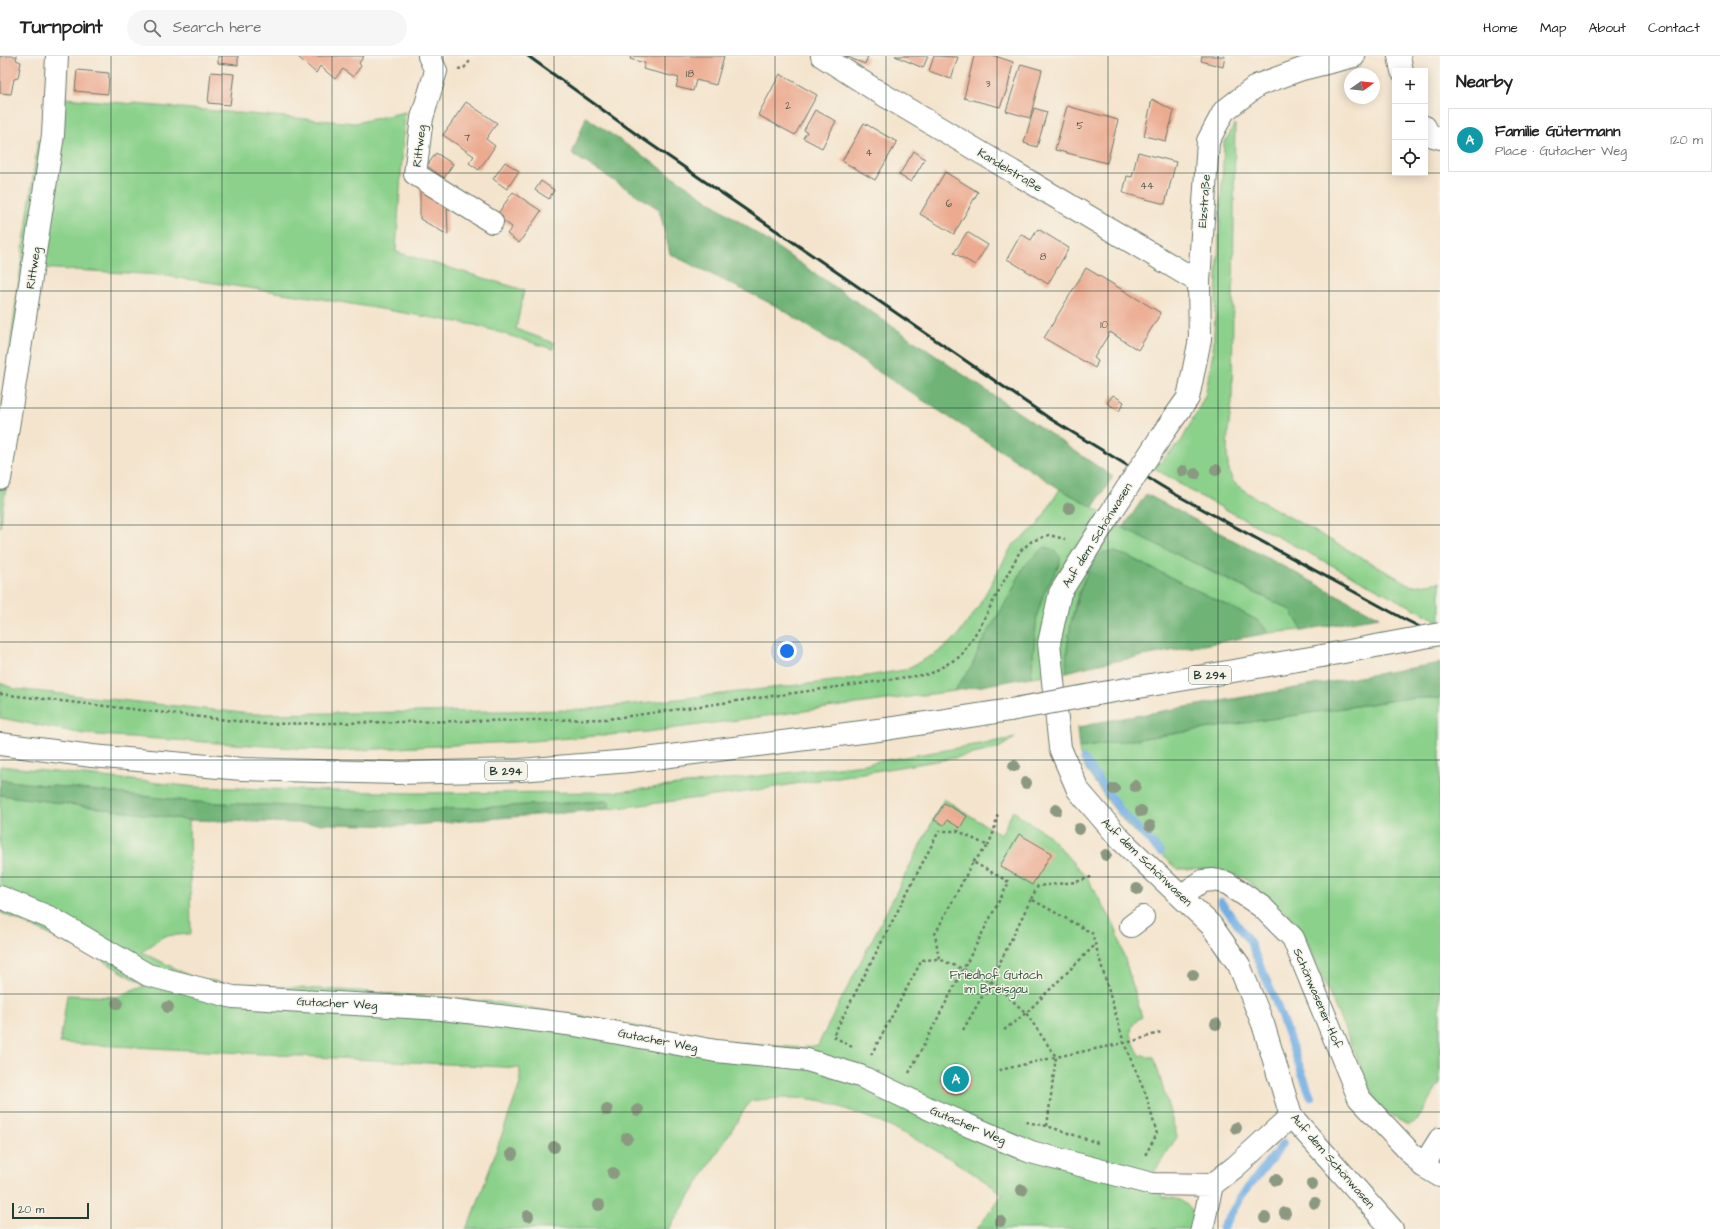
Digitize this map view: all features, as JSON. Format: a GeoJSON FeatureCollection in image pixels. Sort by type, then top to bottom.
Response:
{"type":"FeatureCollection","features":[{"type":"Feature","properties":{"kind":"main road","name":"Rittweg"},"geometry":{"type":"LineString","coordinates":[[0,479],[53,135],[57,56]]}},
{"type":"Feature","properties":{"kind":"main road","name":"Rittweg"},"geometry":{"type":"LineString","coordinates":[[429,56],[436,71],[422,118],[415,174],[492,222]]}},
{"type":"Feature","properties":{"kind":"main road","name":"Kandelstraße"},"geometry":{"type":"LineString","coordinates":[[822,56],[877,91],[1199,282]]}},
{"type":"Feature","properties":{"kind":"main road"},"geometry":{"type":"LineString","coordinates":[[1399,56],[1401,68]]}},
{"type":"Feature","properties":{"kind":"main road","name":"Elzstraße"},"geometry":{"type":"LineString","coordinates":[[1166,429],[1188,398],[1200,339],[1199,282],[1208,141],[1224,111],[1258,85],[1340,57]]}},
{"type":"Feature","properties":{"kind":"main road"},"geometry":{"type":"LineString","coordinates":[[1428,133],[1429,135],[1440,138]]}},
{"type":"Feature","properties":{"kind":"main road","name":"Auf dem Schönwasen"},"geometry":{"type":"LineString","coordinates":[[1166,429],[1060,593],[1049,643],[1060,748],[1078,790],[1121,840],[1211,925],[1239,965],[1263,1024],[1291,1116],[1392,1229]]}},
{"type":"Feature","properties":{"kind":"main road","name":"B 294"},"geometry":{"type":"LineString","coordinates":[[0,744],[92,756],[242,769],[397,773],[520,770],[630,761],[886,729],[1010,710],[1440,634]]}},
{"type":"Feature","properties":{"kind":"main road","name":"Schönwasener Hof"},"geometry":{"type":"LineString","coordinates":[[1183,897],[1192,888],[1203,882],[1213,880],[1227,883],[1262,907],[1293,938],[1359,1098],[1432,1171]]}},
{"type":"Feature","properties":{"kind":"main road","name":"Gutacher Weg"},"geometry":{"type":"LineString","coordinates":[[0,897],[51,918],[148,975],[233,997],[442,1009],[575,1025],[716,1051],[807,1060],[860,1076],[934,1112],[1031,1152],[1152,1184],[1212,1185]]}},
{"type":"Feature","properties":{"kind":"main road"},"geometry":{"type":"LineString","coordinates":[[1202,1229],[1212,1185],[1235,1167],[1291,1116]]}},
{"type":"Feature","properties":{"kind":"main road","name":"Schönwasener Hof"},"geometry":{"type":"LineString","coordinates":[[1432,1171],[1440,1139]]}},
{"type":"Feature","properties":{"kind":"path"},"geometry":{"type":"LineString","coordinates":[[0,694],[262,724],[615,718],[930,674],[961,656],[979,628],[1020,551],[1032,540],[1049,535],[1064,539],[1086,551]]}},
{"type":"Feature","properties":{"kind":"path"},"geometry":{"type":"LineString","coordinates":[[939,959],[935,934],[973,862],[988,846],[994,831],[998,812]]}},
{"type":"Feature","properties":{"kind":"path"},"geometry":{"type":"LineString","coordinates":[[858,1050],[833,1036],[939,831],[958,831],[988,846]]}},
{"type":"Feature","properties":{"kind":"path"},"geometry":{"type":"LineString","coordinates":[[907,1076],[1010,882],[973,862]]}},
{"type":"Feature","properties":{"kind":"path"},"geometry":{"type":"LineString","coordinates":[[964,1030],[991,981],[1038,886],[1076,882],[1094,876]]}},
{"type":"Feature","properties":{"kind":"path"},"geometry":{"type":"LineString","coordinates":[[1032,899],[1092,934],[1124,1043],[1146,1095],[1157,1134],[1143,1158]]}},
{"type":"Feature","properties":{"kind":"path"},"geometry":{"type":"LineString","coordinates":[[1004,1030],[1026,1013],[1096,944]]}},
{"type":"Feature","properties":{"kind":"path"},"geometry":{"type":"LineString","coordinates":[[870,1056],[922,960],[939,959],[991,981],[1026,1013],[1056,1058],[1048,1126]]}},
{"type":"Feature","properties":{"kind":"path"},"geometry":{"type":"LineString","coordinates":[[996,1071],[1124,1043],[1161,1032]]}},
{"type":"Feature","properties":{"kind":"path"},"geometry":{"type":"LineString","coordinates":[[864,1053],[876,1060]]}},
{"type":"Feature","properties":{"kind":"path"},"geometry":{"type":"LineString","coordinates":[[1026,1122],[1048,1126],[1099,1143]]}},
{"type":"Feature","properties":{"kind":"green space"},"geometry":{"type":"Polygon","coordinates":[[[64,98],[355,123],[405,112],[396,252],[524,290],[516,329],[554,343],[553,349],[475,325],[310,297],[159,275],[39,268],[0,527],[0,421],[38,140],[57,142],[64,98]]]}},
{"type":"Feature","properties":{"kind":"green space"},"geometry":{"type":"Polygon","coordinates":[[[586,117],[1113,477],[1093,507],[1060,489],[780,308],[670,254],[659,209],[572,154],[586,117]]]}},
{"type":"Feature","properties":{"kind":"green space"},"geometry":{"type":"Polygon","coordinates":[[[1235,124],[1232,402],[1227,452],[1229,471],[1232,479],[1254,497],[1412,586],[1440,582],[1440,622],[1198,495],[1154,468],[1182,440],[1205,396],[1213,353],[1224,143],[1235,124]]]}},
{"type":"Feature","properties":{"kind":"green space"},"geometry":{"type":"Polygon","coordinates":[[[1060,489],[1093,507],[1123,528],[1132,531],[1219,576],[1291,610],[1302,630],[1269,633],[1259,621],[1127,556],[1114,552],[1086,576],[1082,584],[1071,623],[1066,663],[1067,672],[1031,677],[1037,615],[1044,593],[1060,563],[1024,566],[1011,593],[981,644],[972,666],[954,691],[647,732],[532,741],[340,751],[84,734],[0,718],[0,683],[15,689],[252,714],[581,710],[842,680],[904,670],[937,653],[957,637],[977,609],[1012,546],[1037,526],[1060,489]]]}},
{"type":"Feature","properties":{"kind":"green space"},"geometry":{"type":"Polygon","coordinates":[[[1146,494],[1379,617],[1302,630],[1291,610],[1123,528],[1146,494]]]}},
{"type":"Feature","properties":{"kind":"green space"},"geometry":{"type":"Polygon","coordinates":[[[1045,547],[1054,550],[1060,557],[1060,563],[1044,593],[1037,615],[1031,677],[954,691],[972,666],[981,644],[1011,593],[1024,566],[1045,547]]]}},
{"type":"Feature","properties":{"kind":"green space"},"geometry":{"type":"Polygon","coordinates":[[[1103,552],[1114,552],[1127,556],[1259,621],[1269,633],[1094,665],[1067,672],[1067,646],[1078,596],[1090,568],[1097,557],[1103,552]]]}},
{"type":"Feature","properties":{"kind":"green space"},"geometry":{"type":"Polygon","coordinates":[[[1440,663],[1440,698],[1409,698],[1079,748],[1077,728],[1100,722],[1440,663]]]}},
{"type":"Feature","properties":{"kind":"green space"},"geometry":{"type":"Polygon","coordinates":[[[1409,698],[1440,698],[1440,1083],[1417,1121],[1408,1125],[1379,1109],[1304,935],[1292,918],[1244,878],[1221,870],[1177,869],[1127,825],[1085,768],[1079,748],[1409,698]]]}},
{"type":"Feature","properties":{"kind":"green space"},"geometry":{"type":"Polygon","coordinates":[[[1015,738],[997,749],[949,759],[739,793],[609,809],[608,801],[409,811],[195,802],[0,780],[0,766],[196,787],[414,793],[616,792],[864,764],[1015,738]]]}},
{"type":"Feature","properties":{"kind":"green space"},"geometry":{"type":"Polygon","coordinates":[[[0,780],[195,802],[409,811],[609,801],[609,809],[401,826],[189,820],[0,795],[0,780]]]}},
{"type":"Feature","properties":{"kind":"green space","name":"Friedhof Gutach im Breisgau"},"geometry":{"type":"Polygon","coordinates":[[[0,795],[189,820],[191,934],[164,936],[142,952],[192,977],[230,984],[358,991],[494,1002],[575,1015],[712,1041],[801,1048],[818,1045],[944,799],[1001,835],[1013,811],[1048,835],[1087,878],[1115,926],[1142,1017],[1136,1021],[1131,1029],[1132,1039],[1140,1055],[1154,1057],[1177,1137],[1153,1174],[1163,1197],[1176,1199],[1187,1205],[1193,1215],[1192,1229],[977,1229],[1003,1194],[985,1181],[930,1147],[872,1119],[823,1101],[805,1098],[786,1098],[750,1101],[669,1229],[466,1229],[475,1210],[520,1084],[520,1068],[60,1043],[67,995],[116,997],[145,986],[92,954],[0,912],[0,795]]]}},
{"type":"Feature","properties":{"kind":"building"},"geometry":{"type":"Polygon","coordinates":[[[0,56],[17,56],[16,60],[21,62],[18,78],[14,79],[11,94],[0,93],[0,56]]]}},
{"type":"Feature","properties":{"kind":"building"},"geometry":{"type":"Polygon","coordinates":[[[218,56],[238,56],[238,65],[218,63],[218,56]]]}},
{"type":"Feature","properties":{"kind":"building"},"geometry":{"type":"Polygon","coordinates":[[[297,56],[364,56],[359,63],[361,66],[353,77],[343,69],[335,79],[320,66],[316,73],[297,56]]]}},
{"type":"Feature","properties":{"kind":"building"},"geometry":{"type":"Polygon","coordinates":[[[631,56],[724,56],[716,85],[696,80],[693,91],[676,87],[679,78],[643,69],[645,63],[630,59],[631,56]]]}},
{"type":"Feature","properties":{"kind":"building"},"geometry":{"type":"Polygon","coordinates":[[[845,56],[868,56],[865,64],[845,56]]]}},
{"type":"Feature","properties":{"kind":"building"},"geometry":{"type":"Polygon","coordinates":[[[895,56],[928,56],[923,68],[895,56]]]}},
{"type":"Feature","properties":{"kind":"building"},"geometry":{"type":"Polygon","coordinates":[[[934,56],[958,57],[951,79],[929,71],[934,56]]]}},
{"type":"Feature","properties":{"kind":"building"},"geometry":{"type":"Polygon","coordinates":[[[974,56],[995,56],[1013,62],[1008,87],[1000,107],[964,98],[974,56]]]}},
{"type":"Feature","properties":{"kind":"building"},"geometry":{"type":"Polygon","coordinates":[[[1202,56],[1225,56],[1223,67],[1201,61],[1202,56]]]}},
{"type":"Feature","properties":{"kind":"building"},"geometry":{"type":"Polygon","coordinates":[[[1021,64],[1042,70],[1030,118],[1006,111],[1021,64]]]}},
{"type":"Feature","properties":{"kind":"building"},"geometry":{"type":"Polygon","coordinates":[[[77,70],[109,73],[108,94],[75,91],[77,70]]]}},
{"type":"Feature","properties":{"kind":"building"},"geometry":{"type":"Polygon","coordinates":[[[211,72],[234,74],[230,105],[208,103],[211,72]]]}},
{"type":"Feature","properties":{"kind":"building"},"geometry":{"type":"Polygon","coordinates":[[[780,74],[817,95],[795,135],[758,115],[780,74]]]}},
{"type":"Feature","properties":{"kind":"building"},"geometry":{"type":"Polygon","coordinates":[[[1152,99],[1174,111],[1166,141],[1144,136],[1152,99]]]}},
{"type":"Feature","properties":{"kind":"building"},"geometry":{"type":"Polygon","coordinates":[[[466,102],[497,123],[486,139],[495,146],[479,170],[469,163],[474,156],[443,135],[466,102]]]}},
{"type":"Feature","properties":{"kind":"building"},"geometry":{"type":"Polygon","coordinates":[[[1067,106],[1118,120],[1107,163],[1055,150],[1067,106]]]}},
{"type":"Feature","properties":{"kind":"building"},"geometry":{"type":"Polygon","coordinates":[[[1034,108],[1047,112],[1037,147],[1024,143],[1034,108]]]}},
{"type":"Feature","properties":{"kind":"building"},"geometry":{"type":"Polygon","coordinates":[[[815,110],[836,121],[822,148],[803,138],[807,132],[804,130],[815,110]]]}},
{"type":"Feature","properties":{"kind":"building"},"geometry":{"type":"Polygon","coordinates":[[[864,123],[897,142],[875,180],[842,161],[864,123]]]}},
{"type":"Feature","properties":{"kind":"building"},"geometry":{"type":"Polygon","coordinates":[[[914,151],[925,159],[911,182],[899,175],[914,151]]]}},
{"type":"Feature","properties":{"kind":"building"},"geometry":{"type":"Polygon","coordinates":[[[1138,152],[1176,162],[1165,204],[1123,193],[1127,176],[1132,177],[1138,152]]]}},
{"type":"Feature","properties":{"kind":"building"},"geometry":{"type":"Polygon","coordinates":[[[436,153],[453,164],[444,178],[427,166],[436,153]]]}},
{"type":"Feature","properties":{"kind":"building"},"geometry":{"type":"Polygon","coordinates":[[[505,162],[519,171],[507,189],[493,179],[505,162]]]}},
{"type":"Feature","properties":{"kind":"building"},"geometry":{"type":"Polygon","coordinates":[[[945,172],[978,192],[954,234],[920,214],[945,172]]]}},
{"type":"Feature","properties":{"kind":"building"},"geometry":{"type":"Polygon","coordinates":[[[541,181],[554,190],[549,199],[535,190],[541,181]]]}},
{"type":"Feature","properties":{"kind":"building"},"geometry":{"type":"Polygon","coordinates":[[[420,185],[447,201],[448,235],[420,219],[420,185]]]}},
{"type":"Feature","properties":{"kind":"building"},"geometry":{"type":"Polygon","coordinates":[[[513,192],[541,211],[519,243],[507,234],[512,227],[496,216],[513,192]]]}},
{"type":"Feature","properties":{"kind":"building"},"geometry":{"type":"Polygon","coordinates":[[[1038,229],[1069,248],[1048,284],[1007,259],[1021,234],[1031,240],[1038,229]]]}},
{"type":"Feature","properties":{"kind":"building"},"geometry":{"type":"Polygon","coordinates":[[[967,232],[988,245],[975,265],[954,253],[967,232]]]}},
{"type":"Feature","properties":{"kind":"building"},"geometry":{"type":"Polygon","coordinates":[[[1086,268],[1161,313],[1138,350],[1110,332],[1094,358],[1098,361],[1095,368],[1044,338],[1086,268]]]}},
{"type":"Feature","properties":{"kind":"building"},"geometry":{"type":"Polygon","coordinates":[[[1113,395],[1124,402],[1119,411],[1107,403],[1113,395]]]}},
{"type":"Feature","properties":{"kind":"building"},"geometry":{"type":"Polygon","coordinates":[[[944,803],[967,816],[960,828],[947,820],[944,825],[934,820],[944,803]]]}},
{"type":"Feature","properties":{"kind":"building"},"geometry":{"type":"Polygon","coordinates":[[[1019,834],[1052,853],[1032,885],[1000,866],[1019,834]]]}},
{"type":"Feature","properties":{"kind":"building"},"geometry":{"type":"Polygon","coordinates":[[[956,1065],[962,1066],[970,1074],[970,1086],[962,1094],[956,1095],[950,1094],[942,1086],[941,1080],[942,1074],[950,1066],[956,1065]]]}},
{"type":"Feature","properties":{"kind":"waterway"},"geometry":{"type":"LineString","coordinates":[[1084,759],[1120,810],[1160,852]]}},
{"type":"Feature","properties":{"kind":"waterway"},"geometry":{"type":"LineString","coordinates":[[1221,902],[1250,942],[1275,1000],[1311,1097]]}},
{"type":"Feature","properties":{"kind":"waterway"},"geometry":{"type":"LineString","coordinates":[[1222,1229],[1242,1195],[1283,1144]]}},
{"type":"Feature","properties":{"kind":"railway"},"geometry":{"type":"LineString","coordinates":[[528,56],[643,139],[1052,420],[1173,493],[1404,619],[1440,637]]}},
{"type":"Feature","properties":{"kind":"place","name":"Familie Gütermann"},"geometry":{"type":"Point","coordinates":[956,1079]}}]}
